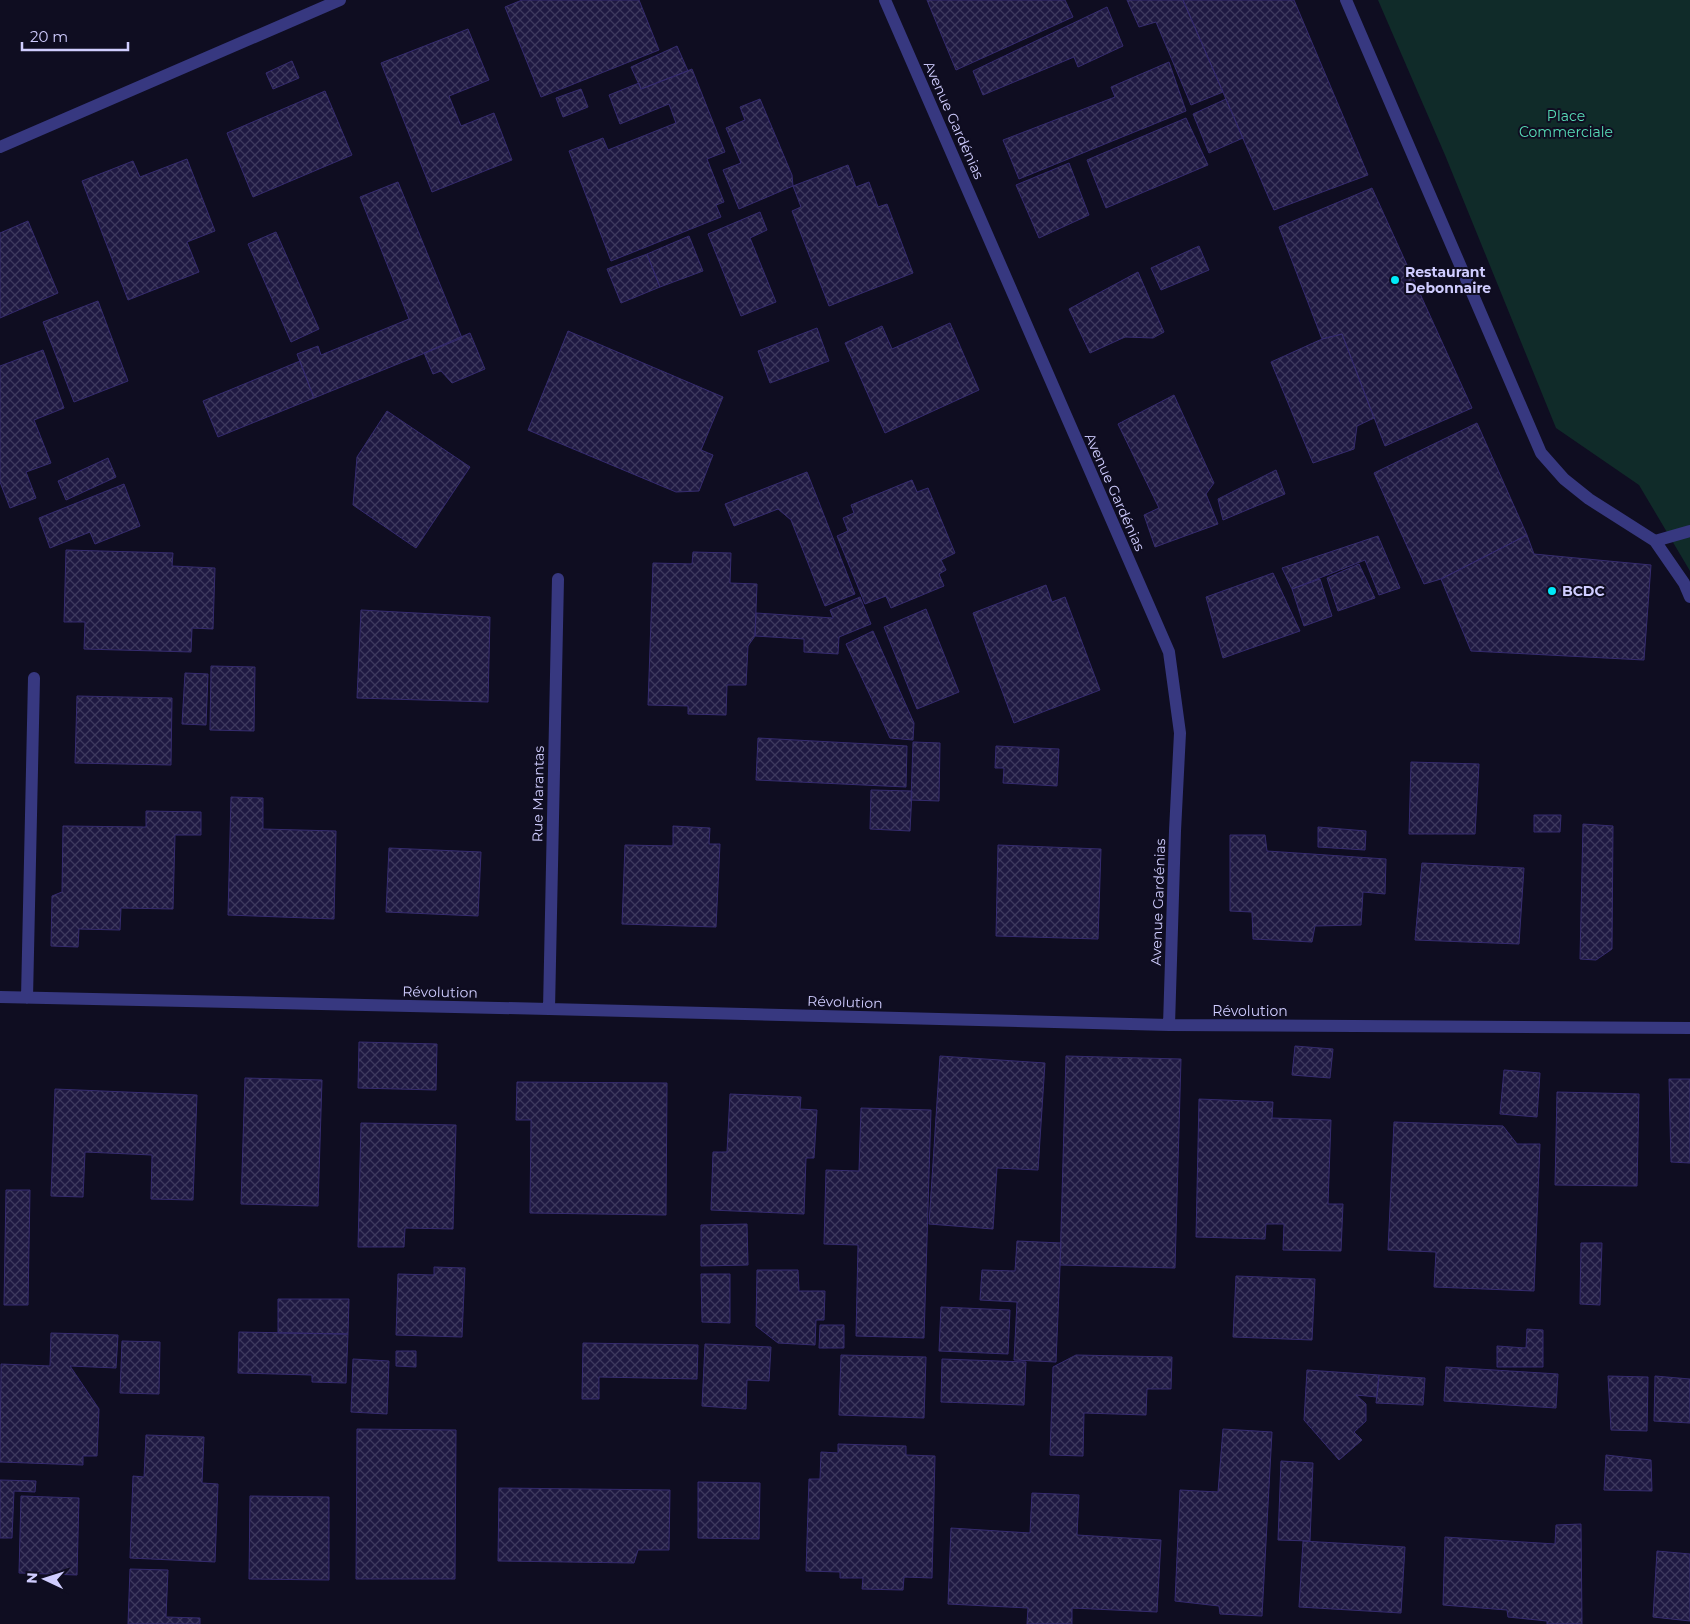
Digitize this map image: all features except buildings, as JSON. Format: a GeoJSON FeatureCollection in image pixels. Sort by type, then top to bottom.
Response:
{"type":"FeatureCollection","features":[{"type":"Feature","properties":{"kind":"street"},"geometry":{"type":"LineString","coordinates":[[0,147],[340,0]]}},
{"type":"Feature","properties":{"kind":"street","name":"Avenue Gardénias"},"geometry":{"type":"LineString","coordinates":[[885,0],[1169,652],[1180,733],[1169,1025]]}},
{"type":"Feature","properties":{"kind":"street"},"geometry":{"type":"LineString","coordinates":[[1346,0],[1541,453],[1564,479],[1589,499],[1655,540],[1684,583],[1690,597]]}},
{"type":"Feature","properties":{"kind":"street"},"geometry":{"type":"LineString","coordinates":[[1655,540],[1690,532]]}},
{"type":"Feature","properties":{"kind":"street","name":"Rue Marantas"},"geometry":{"type":"LineString","coordinates":[[549,1009],[558,579]]}},
{"type":"Feature","properties":{"kind":"street"},"geometry":{"type":"LineString","coordinates":[[27,998],[34,678]]}},
{"type":"Feature","properties":{"kind":"street","name":"Révolution"},"geometry":{"type":"LineString","coordinates":[[0,998],[549,1009],[1169,1025],[1690,1028]]}},
{"type":"Feature","properties":{"kind":"green space","name":"Place Commerciale"},"geometry":{"type":"Polygon","coordinates":[[[1378,0],[1690,0],[1690,571],[1639,485],[1556,428],[1445,155],[1378,0]]]}},
{"type":"Feature","properties":{"kind":"place","name":"Restaurant Debonnaire"},"geometry":{"type":"Point","coordinates":[1395,280]}},
{"type":"Feature","properties":{"kind":"place","name":"BCDC"},"geometry":{"type":"Point","coordinates":[1552,591]}}]}
